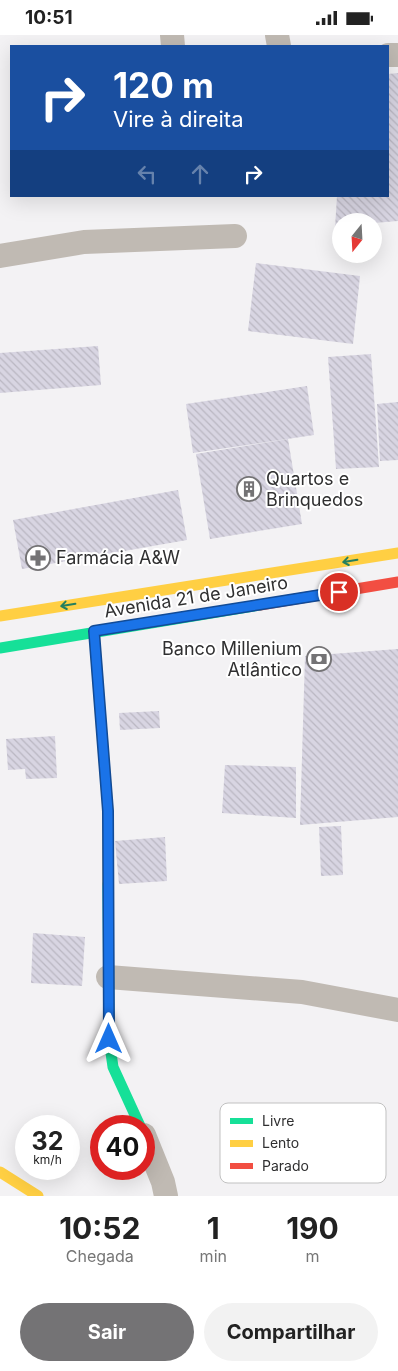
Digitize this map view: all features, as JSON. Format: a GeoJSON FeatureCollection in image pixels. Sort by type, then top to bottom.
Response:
{"type":"FeatureCollection","features":[{"type":"Feature","properties":{"kind":"main road","name":"Avenida 21 de Janeiro"},"geometry":{"type":"LineString","coordinates":[[0,616],[398,553]]}},
{"type":"Feature","properties":{"kind":"main road","name":"Avenida 21 de Janeiro"},"geometry":{"type":"LineString","coordinates":[[0,648],[398,582]]}},
{"type":"Feature","properties":{"kind":"main road"},"geometry":{"type":"LineString","coordinates":[[94,631],[108,811],[109,1039],[113,1067],[135,1115]]}},
{"type":"Feature","properties":{"kind":"main road"},"geometry":{"type":"LineString","coordinates":[[0,1172],[24,1192]]}},
{"type":"Feature","properties":{"kind":"street"},"geometry":{"type":"LineString","coordinates":[[0,256],[84,242],[235,236]]}},
{"type":"Feature","properties":{"kind":"street"},"geometry":{"type":"LineString","coordinates":[[108,977],[302,992],[398,1010]]}},
{"type":"Feature","properties":{"kind":"street"},"geometry":{"type":"LineString","coordinates":[[155,1162],[166,1196]]}},
{"type":"Feature","properties":{"kind":"building"},"geometry":{"type":"Polygon","coordinates":[[[398,73],[398,221],[382,222],[382,213],[336,213],[337,197],[389,197],[389,74],[398,73]]]}},
{"type":"Feature","properties":{"kind":"building"},"geometry":{"type":"Polygon","coordinates":[[[256,263],[360,276],[353,344],[248,331],[256,263]]]}},
{"type":"Feature","properties":{"kind":"building"},"geometry":{"type":"Polygon","coordinates":[[[98,346],[101,385],[0,393],[0,353],[98,346]]]}},
{"type":"Feature","properties":{"kind":"building"},"geometry":{"type":"Polygon","coordinates":[[[371,354],[379,467],[336,469],[328,357],[371,354]]]}},
{"type":"Feature","properties":{"kind":"building"},"geometry":{"type":"Polygon","coordinates":[[[307,386],[314,435],[193,453],[186,404],[307,386]]]}},
{"type":"Feature","properties":{"kind":"building"},"geometry":{"type":"Polygon","coordinates":[[[398,402],[398,460],[380,461],[377,404],[398,402]]]}},
{"type":"Feature","properties":{"kind":"building","name":"Quartos e Brinquedos"},"geometry":{"type":"Polygon","coordinates":[[[288,439],[302,524],[210,539],[196,454],[288,439]]]}},
{"type":"Feature","properties":{"kind":"building"},"geometry":{"type":"Polygon","coordinates":[[[178,490],[187,540],[22,569],[13,520],[178,490]]]}},
{"type":"Feature","properties":{"kind":"building"},"geometry":{"type":"Polygon","coordinates":[[[398,649],[398,817],[300,825],[305,656],[398,649]]]}},
{"type":"Feature","properties":{"kind":"building"},"geometry":{"type":"Polygon","coordinates":[[[159,711],[160,728],[120,730],[119,713],[159,711]]]}},
{"type":"Feature","properties":{"kind":"building"},"geometry":{"type":"Polygon","coordinates":[[[55,736],[57,778],[26,779],[25,769],[8,770],[6,739],[55,736]]]}},
{"type":"Feature","properties":{"kind":"building"},"geometry":{"type":"Polygon","coordinates":[[[225,765],[296,767],[296,818],[222,813],[225,765]]]}},
{"type":"Feature","properties":{"kind":"building"},"geometry":{"type":"Polygon","coordinates":[[[341,826],[343,875],[321,876],[319,827],[341,826]]]}},
{"type":"Feature","properties":{"kind":"building"},"geometry":{"type":"Polygon","coordinates":[[[165,837],[167,881],[119,884],[115,841],[165,837]]]}},
{"type":"Feature","properties":{"kind":"building"},"geometry":{"type":"Polygon","coordinates":[[[33,933],[85,937],[82,986],[31,983],[33,933]]]}},
{"type":"Feature","properties":{"kind":"traffic: fast"},"geometry":{"type":"LineString","coordinates":[[0,648],[260,605]]}},
{"type":"Feature","properties":{"kind":"traffic: fast"},"geometry":{"type":"LineString","coordinates":[[108,884],[109,1039],[113,1067],[135,1115]]}},
{"type":"Feature","properties":{"kind":"traffic: slow"},"geometry":{"type":"LineString","coordinates":[[0,616],[398,553]]}},
{"type":"Feature","properties":{"kind":"traffic: slow"},"geometry":{"type":"LineString","coordinates":[[94,631],[108,811],[108,884]]}},
{"type":"Feature","properties":{"kind":"traffic: slow"},"geometry":{"type":"LineString","coordinates":[[0,1172],[38,1196]]}},
{"type":"Feature","properties":{"kind":"traffic: jam"},"geometry":{"type":"LineString","coordinates":[[260,605],[398,582]]}},
{"type":"Feature","properties":{"kind":"place","name":"Quartos e Brinquedos"},"geometry":{"type":"Point","coordinates":[249,489]}},
{"type":"Feature","properties":{"kind":"place","name":"Farmácia A&W"},"geometry":{"type":"Point","coordinates":[38,558]}},
{"type":"Feature","properties":{"kind":"place","name":"Banco Millenium Atlântico"},"geometry":{"type":"Point","coordinates":[319,659]}},
{"type":"Feature","properties":{"kind":"route"},"geometry":{"type":"LineString","coordinates":[[109,1039],[108,811],[94,631],[339,592]]}}]}
